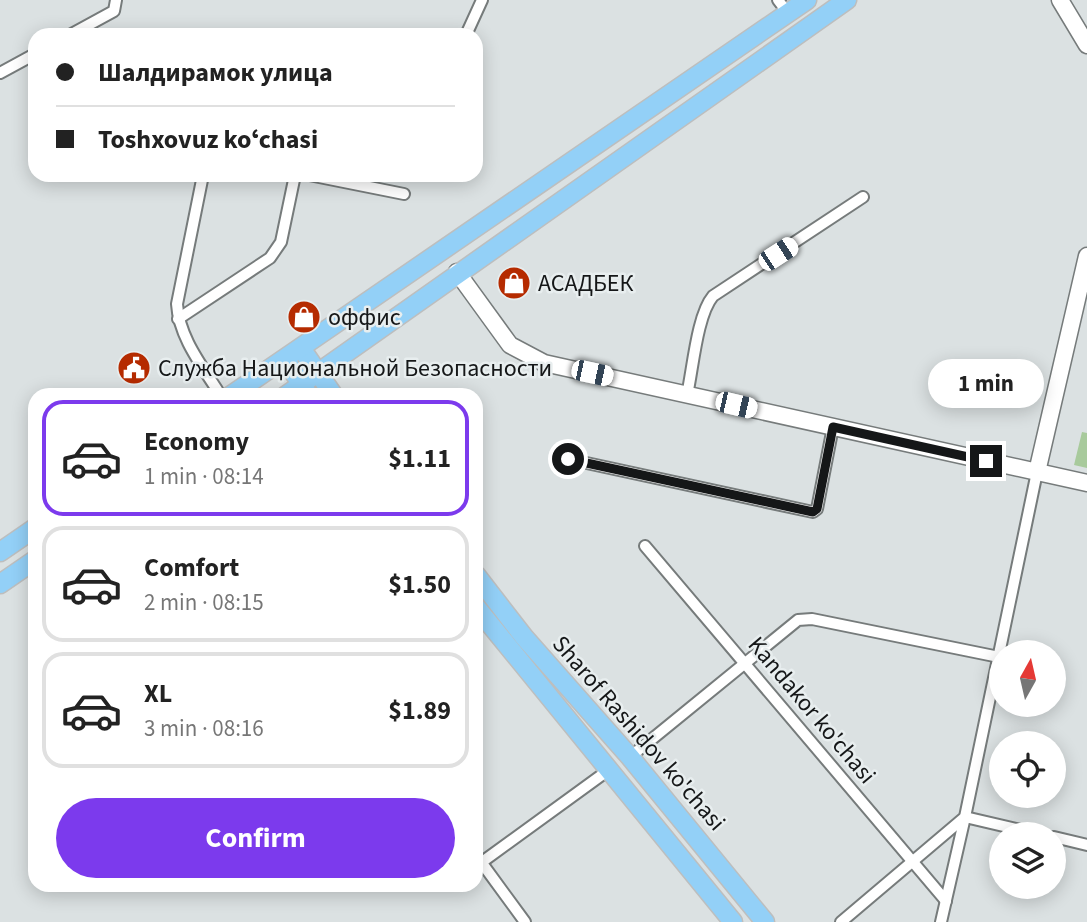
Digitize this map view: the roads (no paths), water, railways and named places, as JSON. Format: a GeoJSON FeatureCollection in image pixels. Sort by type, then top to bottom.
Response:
{"type":"FeatureCollection","features":[{"type":"Feature","properties":{"kind":"main road"},"geometry":{"type":"LineString","coordinates":[[242,388],[783,7],[807,0]]}},
{"type":"Feature","properties":{"kind":"main road"},"geometry":{"type":"LineString","coordinates":[[306,388],[317,374],[457,272],[578,192],[847,0]]}},
{"type":"Feature","properties":{"kind":"main road"},"geometry":{"type":"LineString","coordinates":[[301,348],[328,388]]}},
{"type":"Feature","properties":{"kind":"main road"},"geometry":{"type":"LineString","coordinates":[[285,359],[304,388]]}},
{"type":"Feature","properties":{"kind":"main road"},"geometry":{"type":"LineString","coordinates":[[0,552],[28,533]]}},
{"type":"Feature","properties":{"kind":"main road"},"geometry":{"type":"LineString","coordinates":[[0,584],[28,565]]}},
{"type":"Feature","properties":{"kind":"main road","name":"Sharof Rashidov ko'chasi"},"geometry":{"type":"LineString","coordinates":[[483,584],[524,637],[630,757],[765,922]]}},
{"type":"Feature","properties":{"kind":"main road","name":"Sharof Rashidov ko'chasi"},"geometry":{"type":"LineString","coordinates":[[483,615],[733,922]]}},
{"type":"Feature","properties":{"kind":"main road"},"geometry":{"type":"LineString","coordinates":[[682,858],[701,843]]}},
{"type":"Feature","properties":{"kind":"street"},"geometry":{"type":"LineString","coordinates":[[83,28],[114,11],[116,0]]}},
{"type":"Feature","properties":{"kind":"street"},"geometry":{"type":"LineString","coordinates":[[469,28],[482,0]]}},
{"type":"Feature","properties":{"kind":"street"},"geometry":{"type":"LineString","coordinates":[[1060,0],[1087,45]]}},
{"type":"Feature","properties":{"kind":"street"},"geometry":{"type":"LineString","coordinates":[[0,73],[28,58]]}},
{"type":"Feature","properties":{"kind":"street"},"geometry":{"type":"LineString","coordinates":[[202,182],[177,304],[178,319],[183,333],[216,388]]}},
{"type":"Feature","properties":{"kind":"street"},"geometry":{"type":"LineString","coordinates":[[178,319],[270,258],[281,242],[294,182]]}},
{"type":"Feature","properties":{"kind":"street"},"geometry":{"type":"LineString","coordinates":[[344,182],[404,194]]}},
{"type":"Feature","properties":{"kind":"street"},"geometry":{"type":"LineString","coordinates":[[687,395],[708,302],[713,296],[863,197]]}},
{"type":"Feature","properties":{"kind":"street"},"geometry":{"type":"LineString","coordinates":[[1002,640],[1037,472],[1083,295],[1087,256]]}},
{"type":"Feature","properties":{"kind":"street"},"geometry":{"type":"LineString","coordinates":[[457,272],[510,345],[544,363],[1087,483]]}},
{"type":"Feature","properties":{"kind":"street"},"geometry":{"type":"LineString","coordinates":[[568,459],[815,511],[833,427]]}},
{"type":"Feature","properties":{"kind":"street","name":"Kandakor ko'chasi"},"geometry":{"type":"LineString","coordinates":[[645,546],[911,863],[946,901]]}},
{"type":"Feature","properties":{"kind":"street"},"geometry":{"type":"LineString","coordinates":[[630,757],[745,662],[798,620],[805,618],[989,655]]}},
{"type":"Feature","properties":{"kind":"street"},"geometry":{"type":"LineString","coordinates":[[941,922],[989,704]]}},
{"type":"Feature","properties":{"kind":"street"},"geometry":{"type":"LineString","coordinates":[[483,855],[610,769]]}},
{"type":"Feature","properties":{"kind":"street"},"geometry":{"type":"LineString","coordinates":[[965,817],[989,823]]}},
{"type":"Feature","properties":{"kind":"street"},"geometry":{"type":"LineString","coordinates":[[841,922],[965,817]]}},
{"type":"Feature","properties":{"kind":"street"},"geometry":{"type":"LineString","coordinates":[[1066,840],[1087,845]]}},
{"type":"Feature","properties":{"kind":"street"},"geometry":{"type":"LineString","coordinates":[[483,864],[525,922]]}},
{"type":"Feature","properties":{"kind":"place","name":"АСАДБЕК"},"geometry":{"type":"Point","coordinates":[514,283]}},
{"type":"Feature","properties":{"kind":"place","name":"оффис"},"geometry":{"type":"Point","coordinates":[304,317]}},
{"type":"Feature","properties":{"kind":"place","name":"Служба Национальной Безопасности"},"geometry":{"type":"Point","coordinates":[134,368]}}]}
